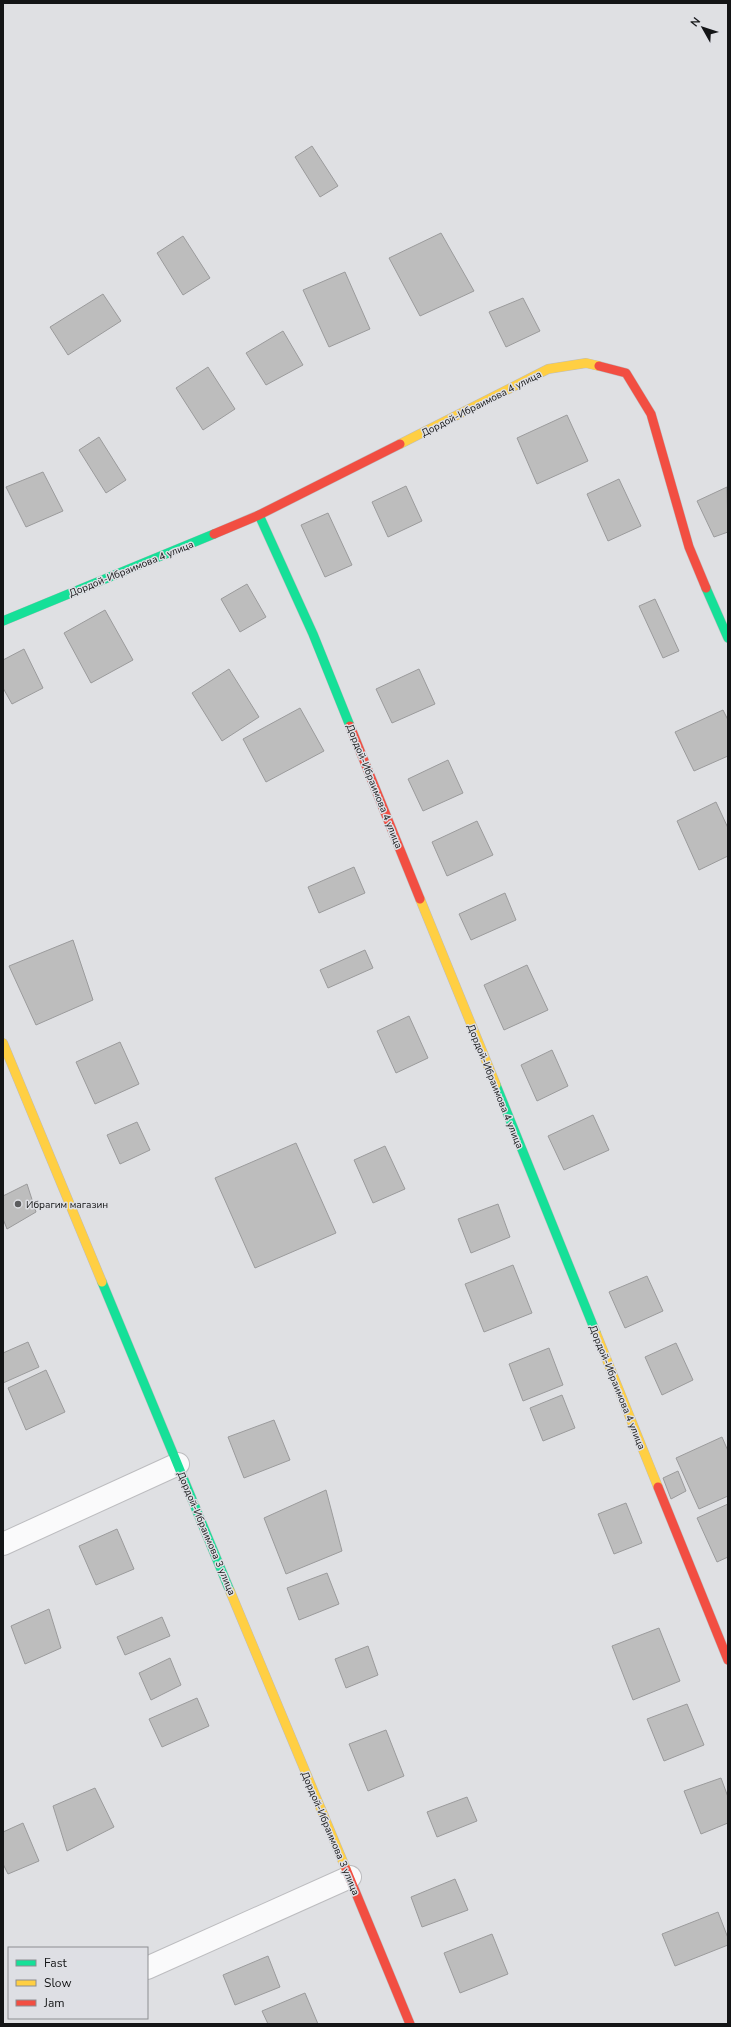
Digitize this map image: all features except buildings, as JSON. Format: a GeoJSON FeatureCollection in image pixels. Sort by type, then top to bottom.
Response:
{"type":"FeatureCollection","features":[{"type":"Feature","properties":{"kind":"street","name":"Дордой-Ибраимова 4 улица"},"geometry":{"type":"LineString","coordinates":[[3,621],[259,515],[548,369],[586,363],[626,374],[651,414],[690,548],[728,638]]}},
{"type":"Feature","properties":{"kind":"street","name":"Дордой-Ибраимова 4 улица"},"geometry":{"type":"LineString","coordinates":[[259,515],[313,634],[728,1660]]}},
{"type":"Feature","properties":{"kind":"street","name":"Дордой-Ибраимова 3 улица"},"geometry":{"type":"LineString","coordinates":[[5,1055],[178,1464],[410,2024]]}},
{"type":"Feature","properties":{"kind":"street"},"geometry":{"type":"LineString","coordinates":[[3,1544],[178,1464]]}},
{"type":"Feature","properties":{"kind":"street"},"geometry":{"type":"LineString","coordinates":[[148,1968],[350,1877]]}},
{"type":"Feature","properties":{"kind":"traffic: fast"},"geometry":{"type":"LineString","coordinates":[[259,515],[313,634],[350,726]]}},
{"type":"Feature","properties":{"kind":"traffic: fast"},"geometry":{"type":"LineString","coordinates":[[3,621],[214,534]]}},
{"type":"Feature","properties":{"kind":"traffic: fast"},"geometry":{"type":"LineString","coordinates":[[706,588],[728,638]]}},
{"type":"Feature","properties":{"kind":"traffic: fast"},"geometry":{"type":"LineString","coordinates":[[496,1085],[596,1333]]}},
{"type":"Feature","properties":{"kind":"traffic: fast"},"geometry":{"type":"LineString","coordinates":[[102,1282],[230,1591]]}},
{"type":"Feature","properties":{"kind":"traffic: slow"},"geometry":{"type":"LineString","coordinates":[[400,444],[548,369],[586,363],[599,366]]}},
{"type":"Feature","properties":{"kind":"traffic: slow"},"geometry":{"type":"LineString","coordinates":[[420,899],[496,1085]]}},
{"type":"Feature","properties":{"kind":"traffic: slow"},"geometry":{"type":"LineString","coordinates":[[3,1043],[102,1282]]}},
{"type":"Feature","properties":{"kind":"traffic: slow"},"geometry":{"type":"LineString","coordinates":[[596,1333],[658,1487]]}},
{"type":"Feature","properties":{"kind":"traffic: slow"},"geometry":{"type":"LineString","coordinates":[[230,1591],[346,1869]]}},
{"type":"Feature","properties":{"kind":"traffic: jam"},"geometry":{"type":"LineString","coordinates":[[599,366],[626,373],[651,414],[689,547],[706,588]]}},
{"type":"Feature","properties":{"kind":"traffic: jam"},"geometry":{"type":"LineString","coordinates":[[214,534],[259,515],[400,444]]}},
{"type":"Feature","properties":{"kind":"traffic: jam"},"geometry":{"type":"LineString","coordinates":[[350,726],[420,899]]}},
{"type":"Feature","properties":{"kind":"traffic: jam"},"geometry":{"type":"LineString","coordinates":[[658,1487],[728,1660]]}},
{"type":"Feature","properties":{"kind":"traffic: jam"},"geometry":{"type":"LineString","coordinates":[[346,1869],[410,2024]]}},
{"type":"Feature","properties":{"kind":"place","name":"Ибрагим магазин"},"geometry":{"type":"Point","coordinates":[18,1204]}}]}
